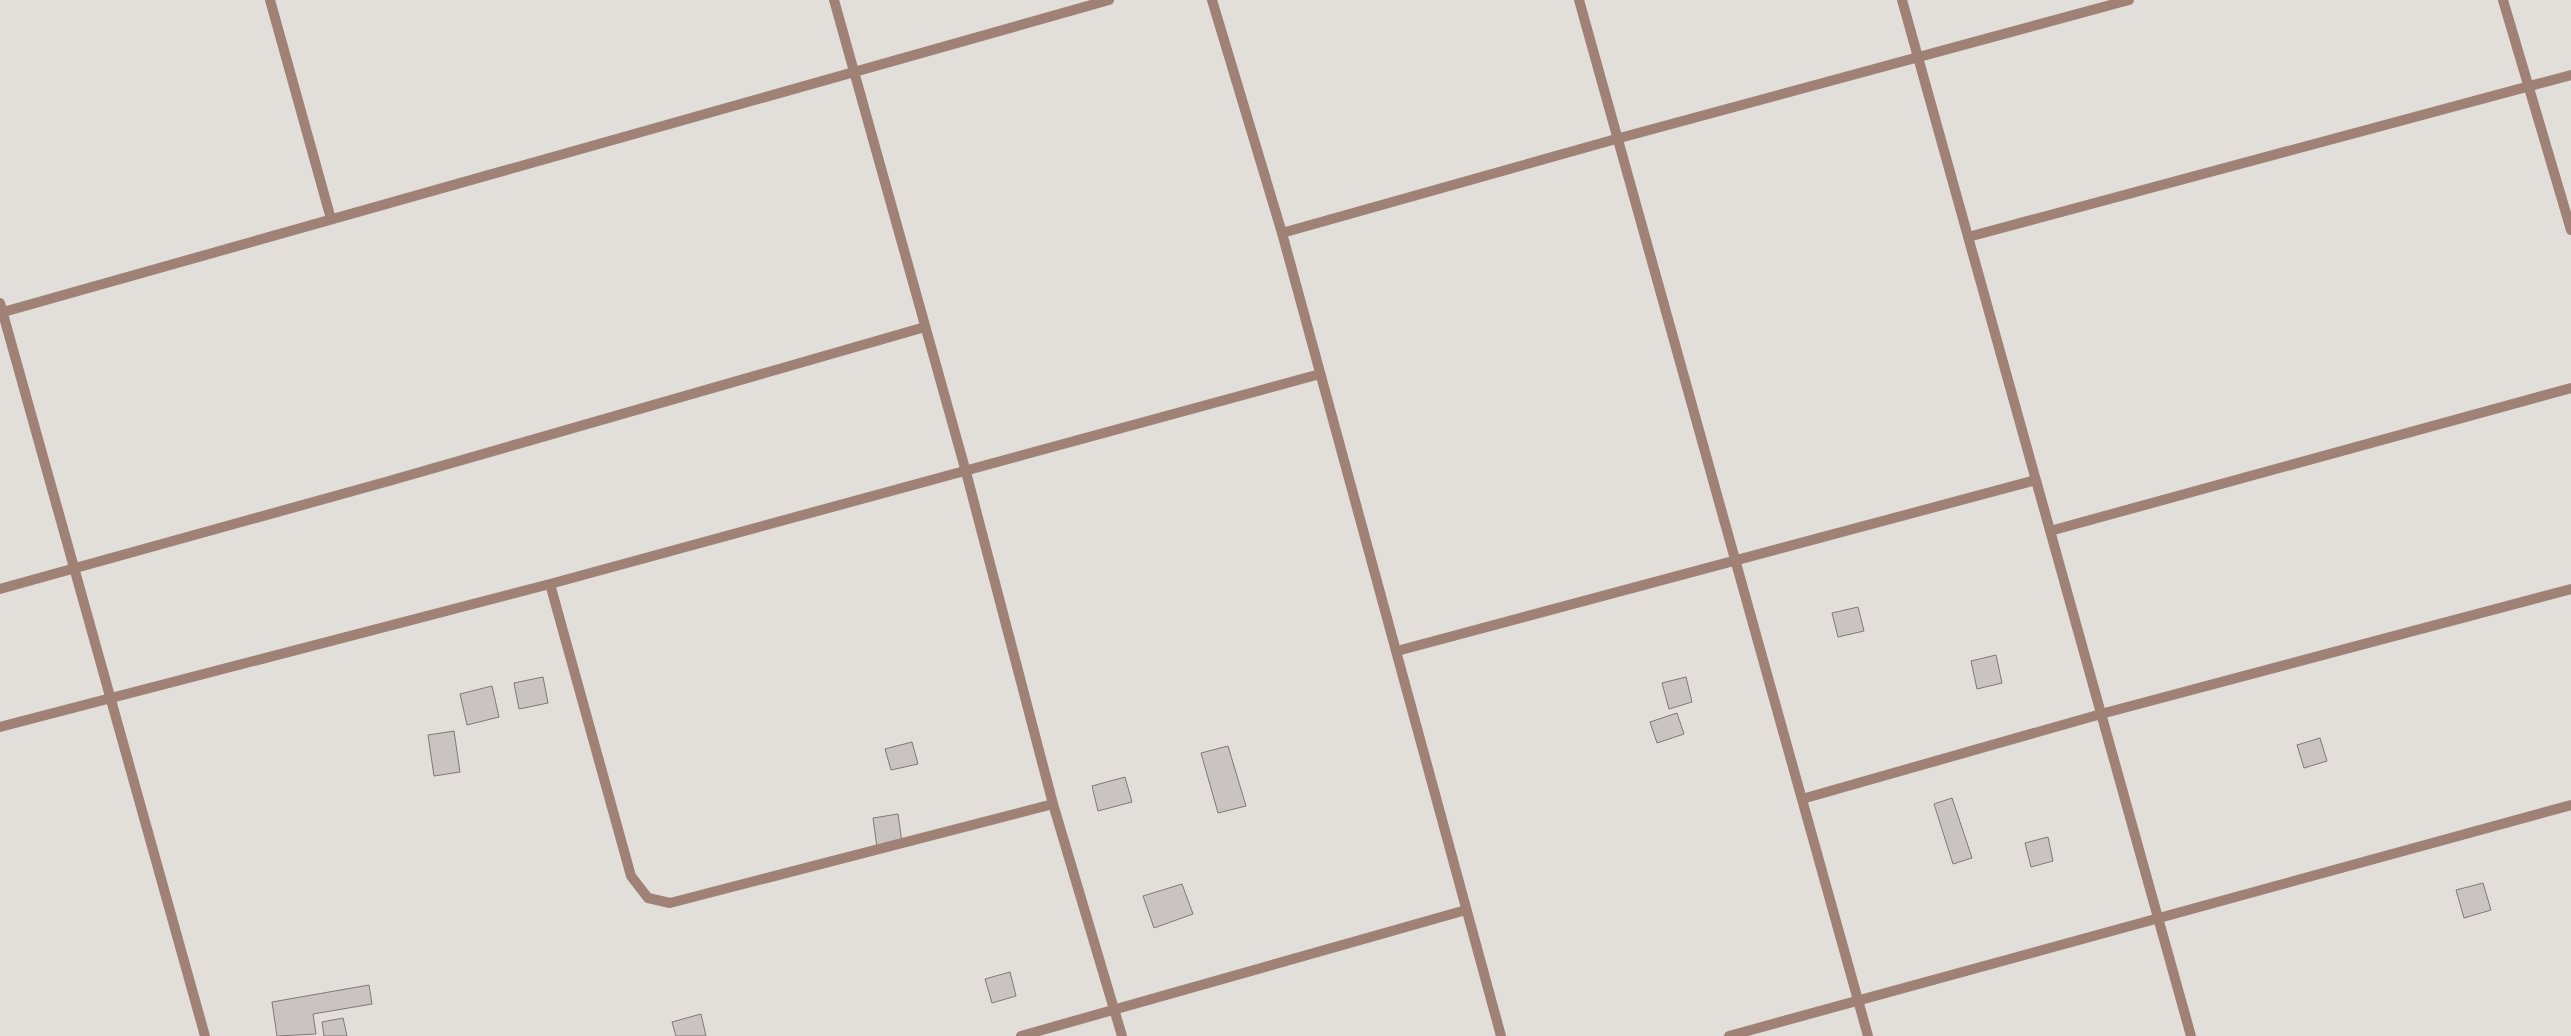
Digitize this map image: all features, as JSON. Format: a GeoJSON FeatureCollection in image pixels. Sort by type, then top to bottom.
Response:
{"type":"FeatureCollection","features":[{"type":"Feature","properties":{"kind":"street"},"geometry":{"type":"LineString","coordinates":[[270,0],[331,219]]}},
{"type":"Feature","properties":{"kind":"street"},"geometry":{"type":"LineString","coordinates":[[834,0],[966,472],[1052,804],[1122,1036]]}},
{"type":"Feature","properties":{"kind":"street"},"geometry":{"type":"LineString","coordinates":[[205,1036],[1,309],[331,219],[1110,0]]}},
{"type":"Feature","properties":{"kind":"street"},"geometry":{"type":"LineString","coordinates":[[1212,0],[1282,233],[1501,1036]]}},
{"type":"Feature","properties":{"kind":"street"},"geometry":{"type":"LineString","coordinates":[[1578,0],[1868,1036]]}},
{"type":"Feature","properties":{"kind":"street"},"geometry":{"type":"LineString","coordinates":[[1902,0],[2191,1036]]}},
{"type":"Feature","properties":{"kind":"street"},"geometry":{"type":"LineString","coordinates":[[1282,233],[1616,139],[2129,0]]}},
{"type":"Feature","properties":{"kind":"street"},"geometry":{"type":"LineString","coordinates":[[2503,0],[2571,230]]}},
{"type":"Feature","properties":{"kind":"street"},"geometry":{"type":"LineString","coordinates":[[1968,236],[2571,75]]}},
{"type":"Feature","properties":{"kind":"street"},"geometry":{"type":"LineString","coordinates":[[0,589],[389,481],[925,327]]}},
{"type":"Feature","properties":{"kind":"street"},"geometry":{"type":"LineString","coordinates":[[0,727],[550,584],[1320,374]]}},
{"type":"Feature","properties":{"kind":"street"},"geometry":{"type":"LineString","coordinates":[[2050,531],[2571,388]]}},
{"type":"Feature","properties":{"kind":"street"},"geometry":{"type":"LineString","coordinates":[[1397,651],[1736,562],[2036,480]]}},
{"type":"Feature","properties":{"kind":"street"},"geometry":{"type":"LineString","coordinates":[[550,584],[630,876],[648,898],[670,903],[1052,804]]}},
{"type":"Feature","properties":{"kind":"street"},"geometry":{"type":"LineString","coordinates":[[1802,799],[2102,714],[2571,589]]}},
{"type":"Feature","properties":{"kind":"street"},"geometry":{"type":"LineString","coordinates":[[1729,1036],[2571,805]]}},
{"type":"Feature","properties":{"kind":"street"},"geometry":{"type":"LineString","coordinates":[[1021,1036],[1466,910]]}},
{"type":"Feature","properties":{"kind":"building"},"geometry":{"type":"Polygon","coordinates":[[[1858,607],[1864,631],[1838,637],[1832,613],[1858,607]]]}},
{"type":"Feature","properties":{"kind":"building"},"geometry":{"type":"Polygon","coordinates":[[[1996,655],[2002,683],[1977,689],[1971,661],[1996,655]]]}},
{"type":"Feature","properties":{"kind":"building"},"geometry":{"type":"Polygon","coordinates":[[[543,677],[548,703],[519,709],[514,683],[543,677]]]}},
{"type":"Feature","properties":{"kind":"building"},"geometry":{"type":"Polygon","coordinates":[[[1686,677],[1692,702],[1669,709],[1662,683],[1686,677]]]}},
{"type":"Feature","properties":{"kind":"building"},"geometry":{"type":"Polygon","coordinates":[[[492,686],[499,717],[467,725],[460,694],[492,686]]]}},
{"type":"Feature","properties":{"kind":"building"},"geometry":{"type":"Polygon","coordinates":[[[1677,713],[1684,734],[1657,743],[1650,722],[1677,713]]]}},
{"type":"Feature","properties":{"kind":"building"},"geometry":{"type":"Polygon","coordinates":[[[454,731],[460,772],[434,776],[428,735],[454,731]]]}},
{"type":"Feature","properties":{"kind":"building"},"geometry":{"type":"Polygon","coordinates":[[[2320,738],[2327,761],[2304,768],[2297,745],[2320,738]]]}},
{"type":"Feature","properties":{"kind":"building"},"geometry":{"type":"Polygon","coordinates":[[[912,742],[918,764],[891,770],[885,749],[912,742]]]}},
{"type":"Feature","properties":{"kind":"building"},"geometry":{"type":"Polygon","coordinates":[[[1228,746],[1246,806],[1218,813],[1201,753],[1228,746]]]}},
{"type":"Feature","properties":{"kind":"building"},"geometry":{"type":"Polygon","coordinates":[[[1125,777],[1132,802],[1098,811],[1092,786],[1125,777]]]}},
{"type":"Feature","properties":{"kind":"building"},"geometry":{"type":"Polygon","coordinates":[[[1952,798],[1972,858],[1953,864],[1934,804],[1952,798]]]}},
{"type":"Feature","properties":{"kind":"building"},"geometry":{"type":"Polygon","coordinates":[[[898,814],[902,843],[877,847],[873,818],[898,814]]]}},
{"type":"Feature","properties":{"kind":"building"},"geometry":{"type":"Polygon","coordinates":[[[2048,837],[2053,861],[2031,867],[2025,843],[2048,837]]]}},
{"type":"Feature","properties":{"kind":"building"},"geometry":{"type":"Polygon","coordinates":[[[2483,883],[2491,910],[2464,918],[2456,890],[2483,883]]]}},
{"type":"Feature","properties":{"kind":"building"},"geometry":{"type":"Polygon","coordinates":[[[1182,884],[1193,914],[1154,928],[1143,896],[1182,884]]]}},
{"type":"Feature","properties":{"kind":"building"},"geometry":{"type":"Polygon","coordinates":[[[1010,972],[1016,996],[992,1003],[985,979],[1010,972]]]}},
{"type":"Feature","properties":{"kind":"building"},"geometry":{"type":"Polygon","coordinates":[[[369,985],[372,1004],[313,1014],[316,1034],[277,1036],[272,1002],[369,985]]]}},
{"type":"Feature","properties":{"kind":"building"},"geometry":{"type":"Polygon","coordinates":[[[701,1014],[706,1036],[676,1036],[672,1022],[701,1014]]]}},
{"type":"Feature","properties":{"kind":"building"},"geometry":{"type":"Polygon","coordinates":[[[343,1018],[347,1036],[324,1036],[322,1022],[343,1018]]]}}]}
